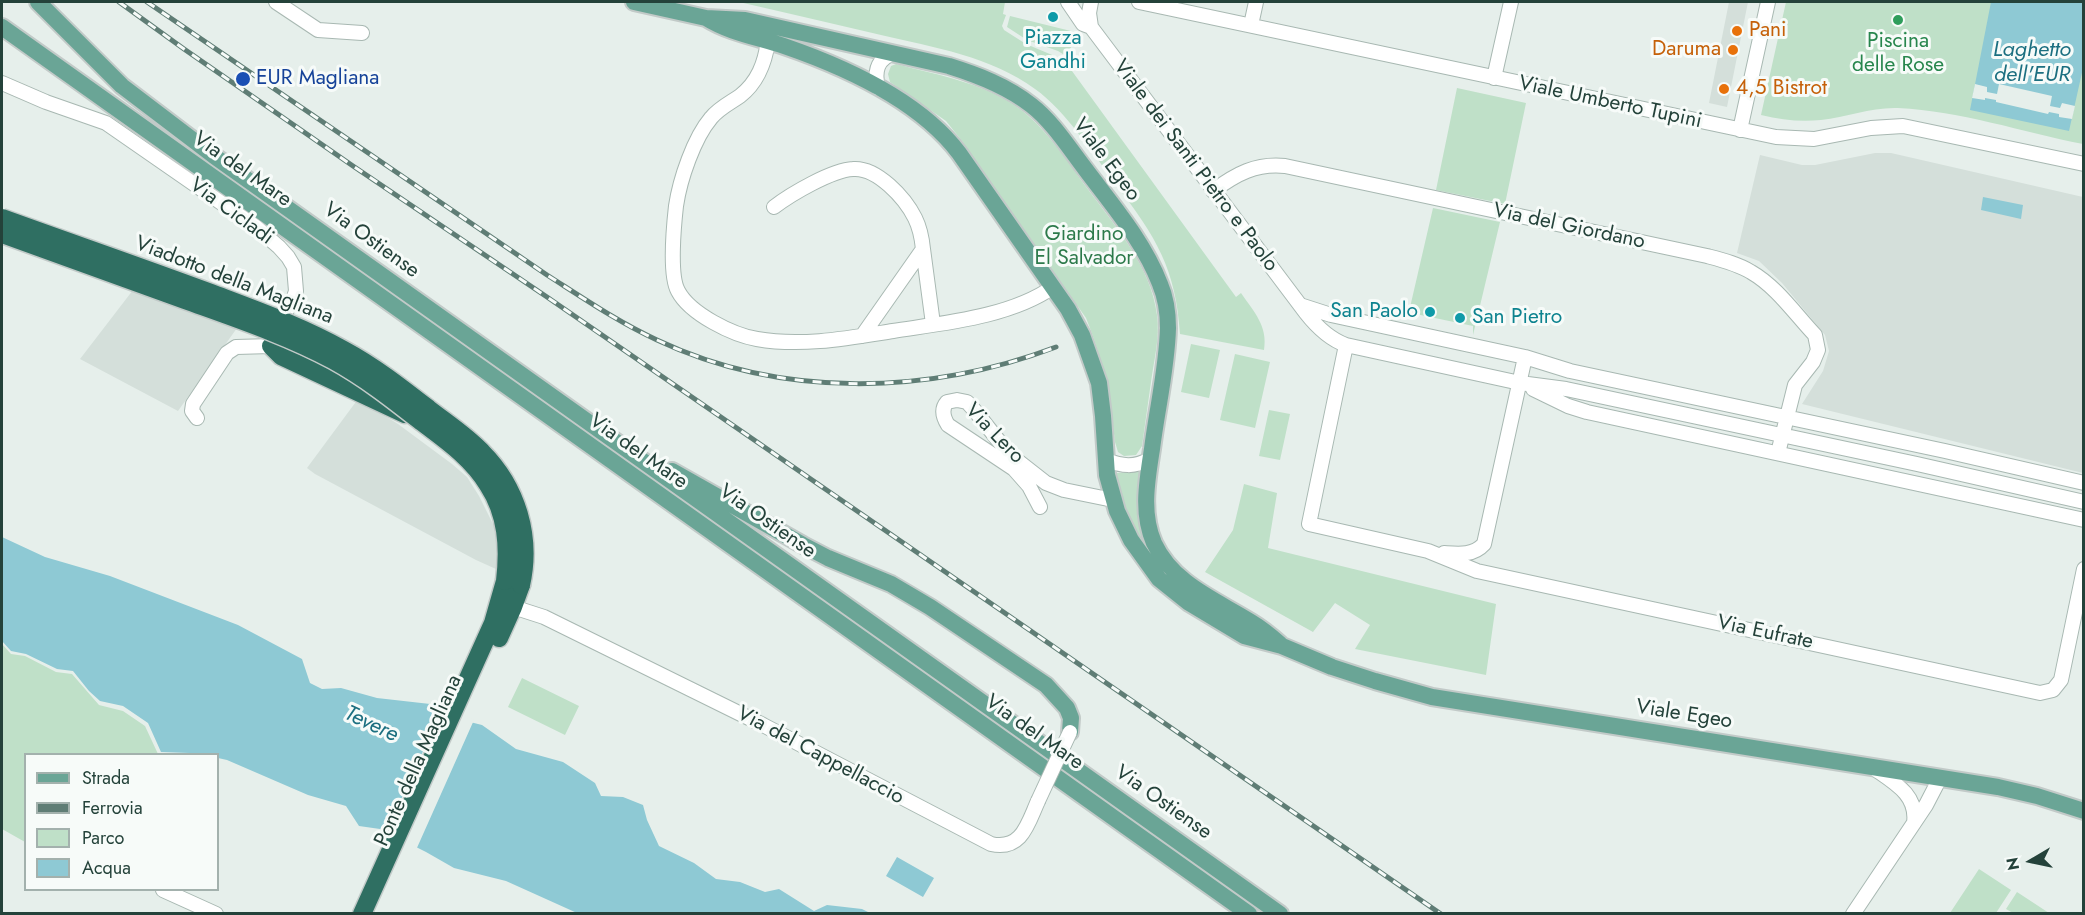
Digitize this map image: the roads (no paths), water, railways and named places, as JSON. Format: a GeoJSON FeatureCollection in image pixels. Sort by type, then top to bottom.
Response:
{"type":"FeatureCollection","features":[{"type":"Feature","properties":{"kind":"highway","name":"Viadotto della Magliana"},"geometry":{"type":"LineString","coordinates":[[2,218],[272,316],[330,342],[381,373],[481,450],[501,475],[513,498],[522,525],[525,558],[498,625]]}},
{"type":"Feature","properties":{"kind":"highway","name":"Viadotto della Magliana"},"geometry":{"type":"LineString","coordinates":[[2,234],[295,341],[350,370],[419,420],[464,456],[491,490],[500,509],[513,583],[513,607],[498,625]]}},
{"type":"Feature","properties":{"kind":"highway"},"geometry":{"type":"LineString","coordinates":[[271,346],[281,356],[419,420]]}},
{"type":"Feature","properties":{"kind":"highway","name":"Ponte della Magliana"},"geometry":{"type":"LineString","coordinates":[[362,914],[498,625]]}},
{"type":"Feature","properties":{"kind":"highway","name":"Ponte della Magliana"},"geometry":{"type":"LineString","coordinates":[[375,914],[498,625]]}},
{"type":"Feature","properties":{"kind":"main road","name":"Via Ostiense"},"geometry":{"type":"LineString","coordinates":[[39,2],[114,80],[214,156],[1280,914]]}},
{"type":"Feature","properties":{"kind":"main road","name":"Viale Egeo"},"geometry":{"type":"LineString","coordinates":[[634,2],[660,4],[706,18],[724,28],[812,57],[878,88],[927,118],[945,135],[1053,287],[1082,335],[1096,374],[1102,405],[1106,460],[1113,500],[1122,524],[1136,548],[1171,589],[1204,613],[1244,636],[1282,646],[1345,672],[1432,697],[2013,790],[2084,811]]}},
{"type":"Feature","properties":{"kind":"main road","name":"Viale Egeo"},"geometry":{"type":"LineString","coordinates":[[706,18],[745,20],[894,53],[972,74],[1005,88],[1028,103],[1050,123],[1144,252],[1161,286],[1168,321],[1166,350],[1146,494],[1147,519],[1153,540],[1165,560],[1193,587],[1254,624],[1282,646]]}},
{"type":"Feature","properties":{"kind":"main road","name":"Via del Mare"},"geometry":{"type":"LineString","coordinates":[[2,27],[1249,914]]}},
{"type":"Feature","properties":{"kind":"main road"},"geometry":{"type":"LineString","coordinates":[[633,455],[666,468],[828,558],[891,584],[923,603],[1046,685],[1067,708],[1071,717],[1070,732]]}},
{"type":"Feature","properties":{"kind":"street"},"geometry":{"type":"LineString","coordinates":[[276,2],[318,30],[362,33]]}},
{"type":"Feature","properties":{"kind":"street"},"geometry":{"type":"LineString","coordinates":[[1068,2],[1085,26],[1091,27],[1089,13],[1091,2]]}},
{"type":"Feature","properties":{"kind":"street","name":"Viale Umberto Tupini"},"geometry":{"type":"LineString","coordinates":[[1139,2],[1786,138],[1808,139],[1878,127],[1903,126],[2084,164]]}},
{"type":"Feature","properties":{"kind":"street"},"geometry":{"type":"LineString","coordinates":[[1251,25],[1256,2]]}},
{"type":"Feature","properties":{"kind":"street"},"geometry":{"type":"LineString","coordinates":[[1494,78],[1511,2]]}},
{"type":"Feature","properties":{"kind":"street"},"geometry":{"type":"LineString","coordinates":[[1740,130],[1768,2]]}},
{"type":"Feature","properties":{"kind":"street","name":"Viale dei Santi Pietro e Paolo"},"geometry":{"type":"LineString","coordinates":[[1091,27],[1322,332],[1346,345],[1520,383]]}},
{"type":"Feature","properties":{"kind":"street"},"geometry":{"type":"LineString","coordinates":[[768,41],[765,60],[757,76],[744,92],[711,118],[700,135],[679,190],[675,219],[675,284],[689,304],[722,327],[742,335],[783,341],[827,340],[933,324],[1008,308],[1030,300],[1053,287]]}},
{"type":"Feature","properties":{"kind":"street"},"geometry":{"type":"LineString","coordinates":[[878,88],[876,74],[878,65],[894,53]]}},
{"type":"Feature","properties":{"kind":"street","name":"Via Cicladi"},"geometry":{"type":"LineString","coordinates":[[2,83],[46,102],[106,123],[262,232],[288,257],[295,272],[296,291],[272,335],[271,346]]}},
{"type":"Feature","properties":{"kind":"street"},"geometry":{"type":"LineString","coordinates":[[106,123],[116,108]]}},
{"type":"Feature","properties":{"kind":"street","name":"Via del Giordano"},"geometry":{"type":"LineString","coordinates":[[1214,191],[1245,170],[1266,165],[1285,166],[1707,256],[1739,266],[1770,286],[1818,341],[1817,354],[1795,385],[1786,417]]}},
{"type":"Feature","properties":{"kind":"street"},"geometry":{"type":"LineString","coordinates":[[774,207],[800,190],[843,171],[865,170],[882,180],[908,206],[919,227],[933,324]]}},
{"type":"Feature","properties":{"kind":"street"},"geometry":{"type":"LineString","coordinates":[[862,336],[923,249]]}},
{"type":"Feature","properties":{"kind":"street"},"geometry":{"type":"LineString","coordinates":[[1300,305],[1352,319],[1525,357],[1570,371],[1636,386],[1945,451],[2084,483]]}},
{"type":"Feature","properties":{"kind":"street"},"geometry":{"type":"LineString","coordinates":[[1346,345],[1309,524],[1428,551],[1468,553],[1484,544],[1525,357]]}},
{"type":"Feature","properties":{"kind":"street"},"geometry":{"type":"LineString","coordinates":[[197,418],[192,411],[193,404],[227,353],[236,347],[271,346]]}},
{"type":"Feature","properties":{"kind":"street"},"geometry":{"type":"LineString","coordinates":[[1520,383],[1566,389],[2084,502]]}},
{"type":"Feature","properties":{"kind":"street"},"geometry":{"type":"LineString","coordinates":[[1520,383],[1573,408],[1629,422],[2084,520]]}},
{"type":"Feature","properties":{"kind":"street"},"geometry":{"type":"LineString","coordinates":[[1629,422],[1636,386]]}},
{"type":"Feature","properties":{"kind":"street"},"geometry":{"type":"LineString","coordinates":[[1695,435],[1702,399]]}},
{"type":"Feature","properties":{"kind":"street","name":"Via Lero"},"geometry":{"type":"LineString","coordinates":[[1041,507],[1029,486],[1014,469],[948,425],[943,410],[947,402],[957,400],[967,402],[1005,450],[1046,483],[1064,490],[1113,500]]}},
{"type":"Feature","properties":{"kind":"street"},"geometry":{"type":"LineString","coordinates":[[1778,453],[1786,417]]}},
{"type":"Feature","properties":{"kind":"street"},"geometry":{"type":"LineString","coordinates":[[1852,469],[1859,434]]}},
{"type":"Feature","properties":{"kind":"street"},"geometry":{"type":"LineString","coordinates":[[1937,488],[1945,451]]}},
{"type":"Feature","properties":{"kind":"street"},"geometry":{"type":"LineString","coordinates":[[1106,460],[1130,466],[1150,459]]}},
{"type":"Feature","properties":{"kind":"street"},"geometry":{"type":"LineString","coordinates":[[2023,506],[2031,471]]}},
{"type":"Feature","properties":{"kind":"street","name":"Via Eufrate"},"geometry":{"type":"LineString","coordinates":[[1428,551],[1477,571],[2044,693],[2053,690],[2061,680],[2084,570]]}},
{"type":"Feature","properties":{"kind":"street","name":"Via del Cappellaccio"},"geometry":{"type":"LineString","coordinates":[[513,607],[544,617],[752,719],[977,838],[998,845],[1010,845],[1025,830],[1070,732]]}},
{"type":"Feature","properties":{"kind":"street"},"geometry":{"type":"LineString","coordinates":[[1872,767],[1911,799],[1915,812],[1914,823]]}},
{"type":"Feature","properties":{"kind":"street"},"geometry":{"type":"LineString","coordinates":[[1854,914],[1914,823],[1940,778]]}},
{"type":"Feature","properties":{"kind":"street"},"geometry":{"type":"LineString","coordinates":[[165,891],[216,914]]}},
{"type":"Feature","properties":{"kind":"water","name":"Laghetto dell'EUR"},"geometry":{"type":"Polygon","coordinates":[[[1991,2],[2083,2],[2083,68],[2069,131],[1970,110],[1991,2]]]}},
{"type":"Feature","properties":{"kind":"water"},"geometry":{"type":"Polygon","coordinates":[[[1983,197],[2023,205],[2021,219],[1981,210],[1983,197]]]}},
{"type":"Feature","properties":{"kind":"water","name":"Tevere"},"geometry":{"type":"Polygon","coordinates":[[[2,537],[45,557],[110,576],[238,625],[302,659],[310,683],[322,689],[341,688],[377,698],[439,705],[470,722],[482,725],[516,749],[563,762],[595,783],[601,796],[623,797],[643,805],[659,846],[694,863],[716,879],[740,882],[765,892],[779,889],[814,911],[827,905],[862,909],[870,913],[577,913],[506,881],[454,868],[380,829],[359,826],[346,806],[308,795],[219,758],[219,753],[161,752],[148,723],[123,706],[100,701],[73,671],[57,669],[26,654],[11,651],[2,641],[2,537]]]}},
{"type":"Feature","properties":{"kind":"water"},"geometry":{"type":"Polygon","coordinates":[[[897,857],[934,878],[923,897],[886,876],[897,857]]]}},
{"type":"Feature","properties":{"kind":"railway"},"geometry":{"type":"LineString","coordinates":[[119,2],[353,166],[547,297],[1441,914]]}},
{"type":"Feature","properties":{"kind":"railway"},"geometry":{"type":"LineString","coordinates":[[147,2],[547,275],[643,333],[705,359],[754,373],[805,381],[856,384],[907,381],[958,374],[1008,363],[1056,347]]}},
{"type":"Feature","properties":{"kind":"place","name":"Piazza Gandhi"},"geometry":{"type":"Point","coordinates":[1053,17]}},
{"type":"Feature","properties":{"kind":"place","name":"Piscina delle Rose"},"geometry":{"type":"Point","coordinates":[1898,20]}},
{"type":"Feature","properties":{"kind":"place","name":"Pani"},"geometry":{"type":"Point","coordinates":[1737,31]}},
{"type":"Feature","properties":{"kind":"place","name":"Daruma"},"geometry":{"type":"Point","coordinates":[1733,50]}},
{"type":"Feature","properties":{"kind":"place","name":"EUR Magliana"},"geometry":{"type":"Point","coordinates":[243,79]}},
{"type":"Feature","properties":{"kind":"place","name":"4,5 Bistrot"},"geometry":{"type":"Point","coordinates":[1724,89]}},
{"type":"Feature","properties":{"kind":"place","name":"San Paolo"},"geometry":{"type":"Point","coordinates":[1430,312]}},
{"type":"Feature","properties":{"kind":"place","name":"San Pietro"},"geometry":{"type":"Point","coordinates":[1460,318]}},
{"type":"Feature","properties":{"kind":"park label","name":"Giardino El Salvador"},"geometry":{"type":"Point","coordinates":[1084,247]}}]}
